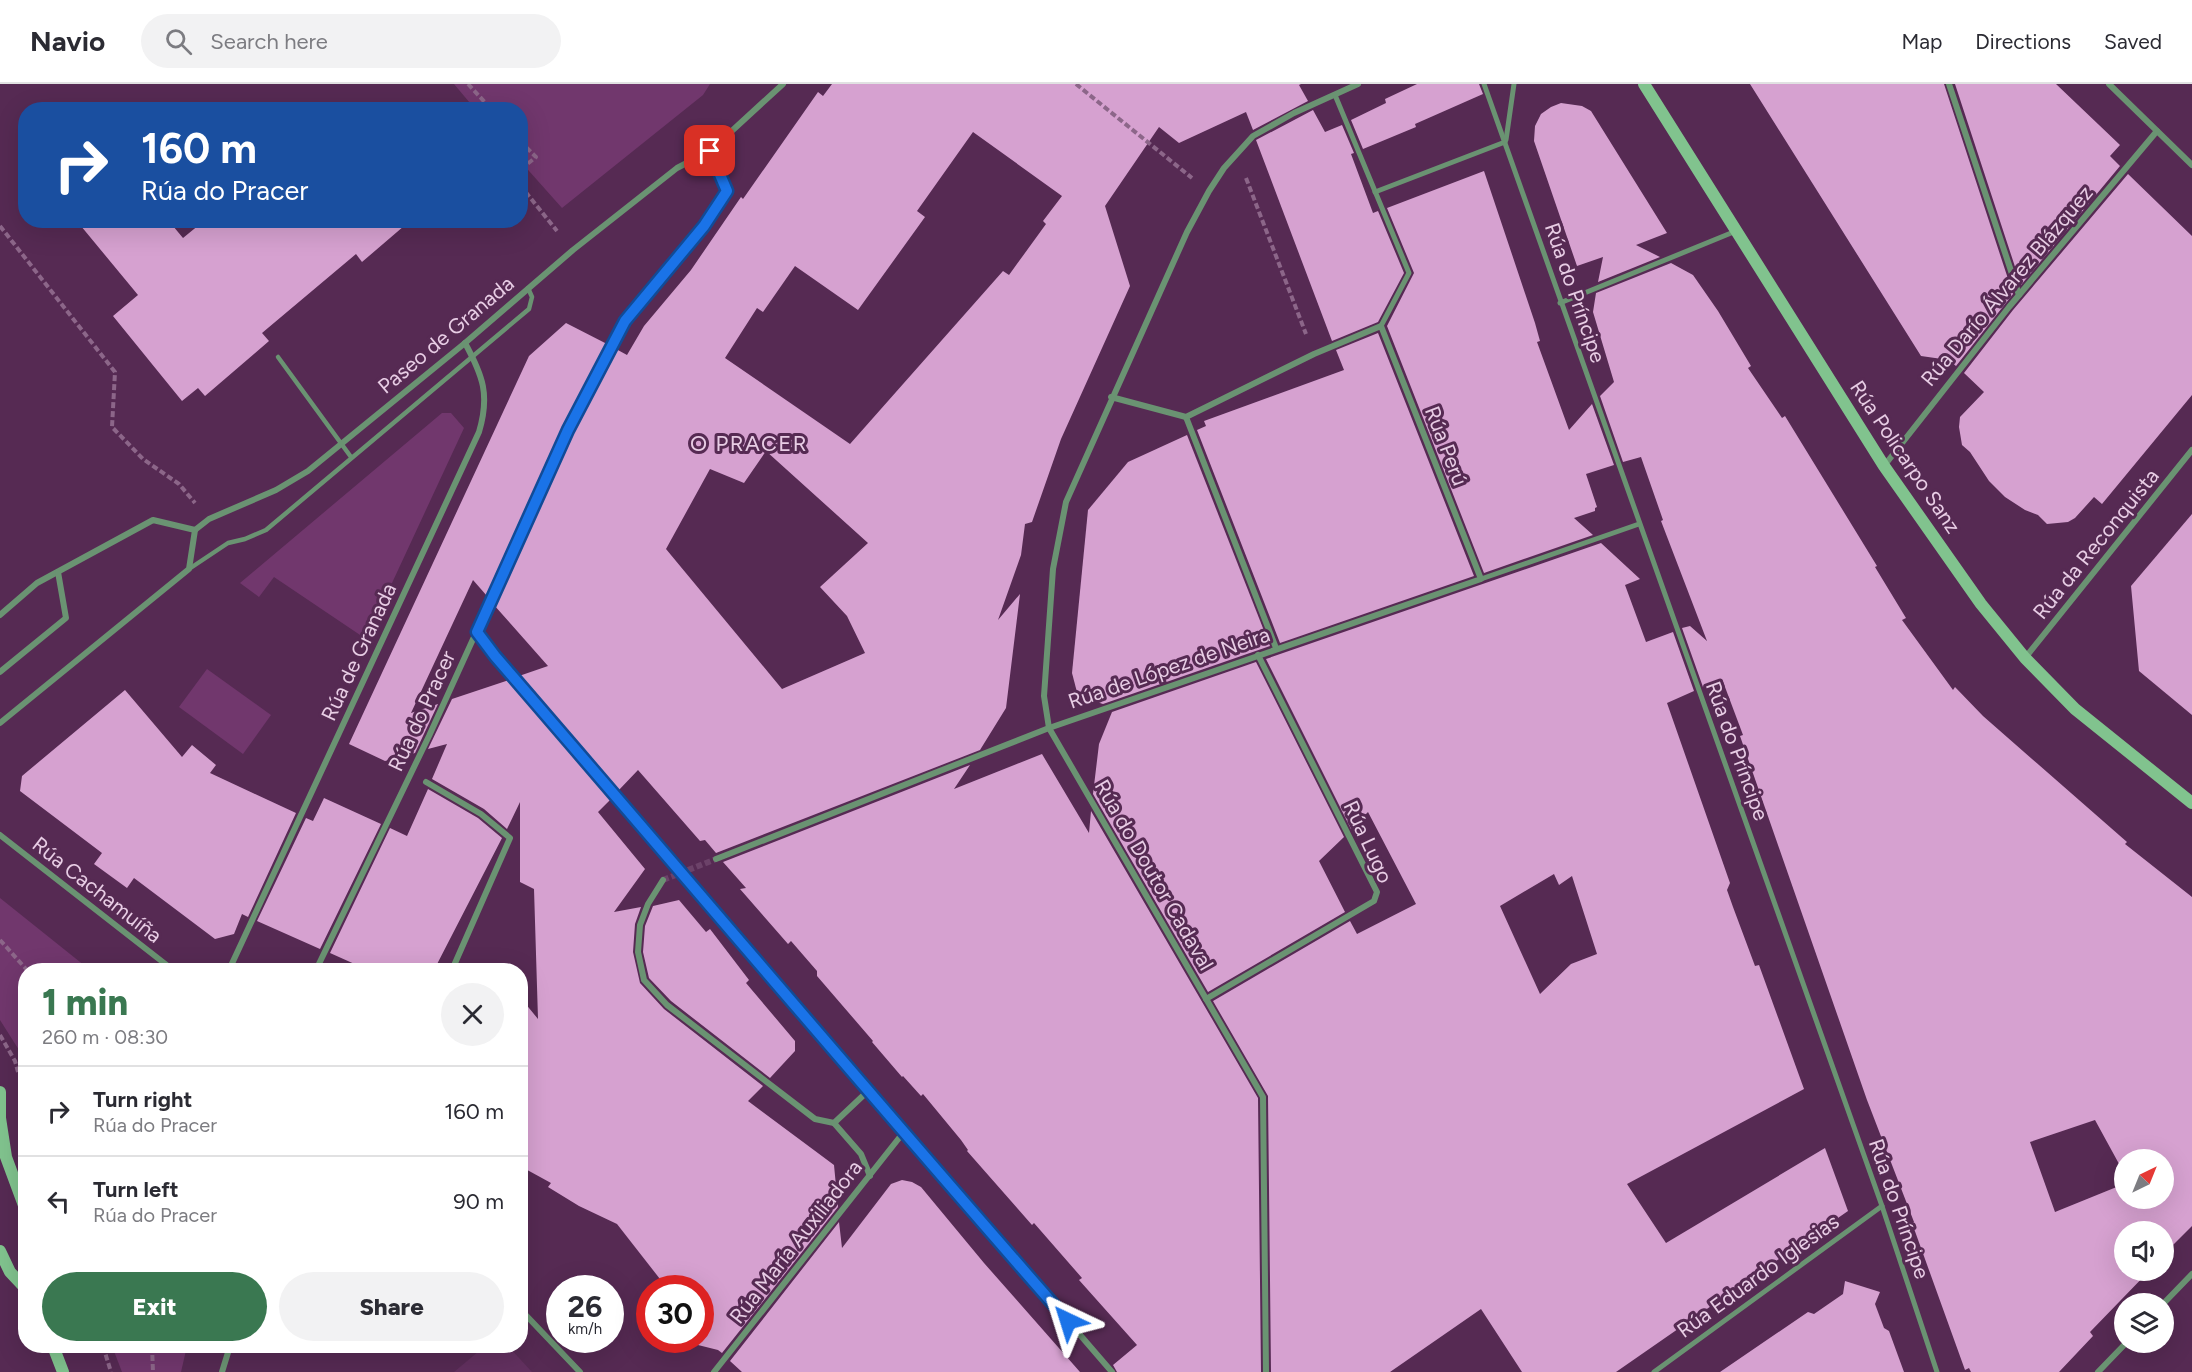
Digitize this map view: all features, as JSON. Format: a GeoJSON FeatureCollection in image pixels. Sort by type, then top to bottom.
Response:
{"type":"FeatureCollection","features":[{"type":"Feature","properties":{"kind":"main road","name":"Rúa Policarpo Sanz"},"geometry":{"type":"LineString","coordinates":[[1644,84],[1884,466],[1982,604],[2025,658],[2075,709],[2192,803]]}},
{"type":"Feature","properties":{"kind":"main road"},"geometry":{"type":"LineString","coordinates":[[0,1092],[0,1119],[6,1157],[18,1189]]}},
{"type":"Feature","properties":{"kind":"main road"},"geometry":{"type":"LineString","coordinates":[[0,1251],[10,1272],[18,1280]]}},
{"type":"Feature","properties":{"kind":"main road"},"geometry":{"type":"LineString","coordinates":[[56,1353],[63,1372]]}},
{"type":"Feature","properties":{"kind":"street"},"geometry":{"type":"LineString","coordinates":[[710,151],[783,84]]}},
{"type":"Feature","properties":{"kind":"street","name":"Rúa do Doutor Cadaval"},"geometry":{"type":"LineString","coordinates":[[1266,1372],[1263,1097],[1049,728],[1044,696],[1053,569],[1066,502],[1111,397],[1187,232],[1209,191],[1236,152],[1253,136],[1294,113],[1358,84]]}},
{"type":"Feature","properties":{"kind":"street","name":"Rúa do Príncipe"},"geometry":{"type":"LineString","coordinates":[[1484,84],[1882,1206],[1937,1372]]}},
{"type":"Feature","properties":{"kind":"street"},"geometry":{"type":"LineString","coordinates":[[1376,192],[1505,142],[1514,84]]}},
{"type":"Feature","properties":{"kind":"street"},"geometry":{"type":"LineString","coordinates":[[1949,84],[2019,295]]}},
{"type":"Feature","properties":{"kind":"street"},"geometry":{"type":"LineString","coordinates":[[2109,84],[2192,165]]}},
{"type":"Feature","properties":{"kind":"street"},"geometry":{"type":"LineString","coordinates":[[1111,397],[1186,417],[1314,354],[1381,326],[1409,273],[1335,94]]}},
{"type":"Feature","properties":{"kind":"street","name":"Rúa Darío Álvarez Blázquez"},"geometry":{"type":"LineString","coordinates":[[1884,466],[2019,295],[2157,131]]}},
{"type":"Feature","properties":{"kind":"street","name":"Paseo de Granada"},"geometry":{"type":"LineString","coordinates":[[195,530],[209,519],[284,485],[308,471],[465,343],[573,250],[677,168],[710,151]]}},
{"type":"Feature","properties":{"kind":"street","name":"Rúa do Pracer"},"geometry":{"type":"LineString","coordinates":[[319,963],[477,632],[568,430],[625,321],[704,226],[727,191],[710,151]]}},
{"type":"Feature","properties":{"kind":"street"},"geometry":{"type":"LineString","coordinates":[[1560,303],[1736,231]]}},
{"type":"Feature","properties":{"kind":"street","name":"Rúa Perú"},"geometry":{"type":"LineString","coordinates":[[1381,326],[1481,579]]}},
{"type":"Feature","properties":{"kind":"street","name":"Rúa de Granada"},"geometry":{"type":"LineString","coordinates":[[232,963],[479,432],[485,414],[485,398],[480,371],[465,343]]}},
{"type":"Feature","properties":{"kind":"street"},"geometry":{"type":"LineString","coordinates":[[1186,417],[1276,648]]}},
{"type":"Feature","properties":{"kind":"street","name":"Rúa da Reconquista"},"geometry":{"type":"LineString","coordinates":[[2025,658],[2192,450]]}},
{"type":"Feature","properties":{"kind":"street"},"geometry":{"type":"LineString","coordinates":[[0,615],[37,583],[153,520],[195,530],[189,569],[0,723]]}},
{"type":"Feature","properties":{"kind":"street","name":"Rúa de López de Neira"},"geometry":{"type":"LineString","coordinates":[[716,859],[1049,728],[1639,524]]}},
{"type":"Feature","properties":{"kind":"street"},"geometry":{"type":"LineString","coordinates":[[0,672],[66,618],[58,572]]}},
{"type":"Feature","properties":{"kind":"street"},"geometry":{"type":"LineString","coordinates":[[477,632],[495,656],[903,1134],[1113,1372]]}},
{"type":"Feature","properties":{"kind":"street","name":"Rúa Lugo"},"geometry":{"type":"LineString","coordinates":[[1206,999],[1374,901],[1377,897],[1377,892],[1258,654]]}},
{"type":"Feature","properties":{"kind":"street"},"geometry":{"type":"LineString","coordinates":[[426,782],[481,814],[510,838],[455,963]]}},
{"type":"Feature","properties":{"kind":"street","name":"Rúa Cachamuíña"},"geometry":{"type":"LineString","coordinates":[[0,835],[164,963]]}},
{"type":"Feature","properties":{"kind":"street"},"geometry":{"type":"LineString","coordinates":[[663,880],[648,904],[640,925],[638,952],[644,980],[667,1005],[815,1119],[834,1123],[861,1154],[870,1176]]}},
{"type":"Feature","properties":{"kind":"street"},"geometry":{"type":"LineString","coordinates":[[834,1123],[868,1091]]}},
{"type":"Feature","properties":{"kind":"street","name":"Rúa María Auxiliadora"},"geometry":{"type":"LineString","coordinates":[[714,1372],[903,1134]]}},
{"type":"Feature","properties":{"kind":"street","name":"Rúa Eduardo Iglesias"},"geometry":{"type":"LineString","coordinates":[[1654,1372],[1882,1206]]}},
{"type":"Feature","properties":{"kind":"street"},"geometry":{"type":"LineString","coordinates":[[2174,1293],[2192,1274]]}},
{"type":"Feature","properties":{"kind":"street"},"geometry":{"type":"LineString","coordinates":[[528,1317],[580,1372]]}},
{"type":"Feature","properties":{"kind":"street"},"geometry":{"type":"LineString","coordinates":[[222,1372],[228,1353]]}},
{"type":"Feature","properties":{"kind":"street"},"geometry":{"type":"LineString","coordinates":[[2098,1372],[2116,1353]]}},
{"type":"Feature","properties":{"kind":"lane"},"geometry":{"type":"LineString","coordinates":[[189,569],[228,543],[266,530],[529,309],[532,297],[528,288]]}},
{"type":"Feature","properties":{"kind":"lane"},"geometry":{"type":"LineString","coordinates":[[278,357],[351,457]]}},
{"type":"Feature","properties":{"kind":"path"},"geometry":{"type":"LineString","coordinates":[[468,84],[485,102]]}},
{"type":"Feature","properties":{"kind":"path"},"geometry":{"type":"LineString","coordinates":[[1076,84],[1209,191]]}},
{"type":"Feature","properties":{"kind":"path"},"geometry":{"type":"LineString","coordinates":[[528,149],[536,157],[528,164]]}},
{"type":"Feature","properties":{"kind":"path"},"geometry":{"type":"LineString","coordinates":[[1236,152],[1314,354]]}},
{"type":"Feature","properties":{"kind":"path"},"geometry":{"type":"LineString","coordinates":[[528,195],[557,231]]}},
{"type":"Feature","properties":{"kind":"path"},"geometry":{"type":"LineString","coordinates":[[0,226],[115,372],[112,427],[143,459],[179,484]]}},
{"type":"Feature","properties":{"kind":"path"},"geometry":{"type":"LineString","coordinates":[[0,940],[21,963]]}},
{"type":"Feature","properties":{"kind":"path"},"geometry":{"type":"LineString","coordinates":[[0,1035],[15,1061],[18,1072]]}},
{"type":"Feature","properties":{"kind":"path"},"geometry":{"type":"LineString","coordinates":[[105,1353],[111,1372]]}},
{"type":"Feature","properties":{"kind":"path"},"geometry":{"type":"LineString","coordinates":[[152,1353],[153,1372]]}},
{"type":"Feature","properties":{"kind":"shaded area"},"geometry":{"type":"Polygon","coordinates":[[[454,84],[710,84],[703,95],[562,208],[528,170],[528,102],[469,102],[454,84]]]}},
{"type":"Feature","properties":{"kind":"shaded area"},"geometry":{"type":"Polygon","coordinates":[[[442,413],[451,413],[464,428],[366,639],[274,577],[259,597],[240,583],[442,413]]]}},
{"type":"Feature","properties":{"kind":"shaded area"},"geometry":{"type":"Polygon","coordinates":[[[207,669],[271,715],[243,754],[179,707],[207,669]]]}},
{"type":"Feature","properties":{"kind":"shaded area"},"geometry":{"type":"Polygon","coordinates":[[[0,898],[81,963],[18,963],[18,1048],[0,1020],[0,898]]]}},
{"type":"Feature","properties":{"kind":"shaded area"},"geometry":{"type":"Polygon","coordinates":[[[115,1353],[185,1353],[181,1372],[122,1372],[115,1353]]]}},
{"type":"Feature","properties":{"kind":"shaded area"},"geometry":{"type":"Polygon","coordinates":[[[477,1353],[514,1353],[532,1372],[454,1372],[477,1353]]]}},
{"type":"Feature","properties":{"kind":"building"},"geometry":{"type":"Polygon","coordinates":[[[832,84],[1301,84],[1299,85],[1308,101],[1253,130],[1246,112],[1179,143],[1159,127],[1105,206],[1130,286],[1061,439],[1032,522],[1025,524],[1021,555],[998,620],[1020,594],[1006,708],[980,750],[716,853],[705,840],[700,841],[638,770],[618,791],[519,676],[548,666],[494,605],[573,432],[616,349],[627,355],[644,326],[691,270],[818,92],[823,96],[832,84]],[[973,132],[917,211],[925,217],[858,310],[795,266],[763,312],[757,308],[725,358],[850,444],[1003,271],[1009,275],[1046,224],[1043,221],[1062,196],[973,132]],[[766,451],[744,483],[710,469],[666,549],[782,689],[865,653],[847,616],[820,587],[868,543],[766,451]]]}},
{"type":"Feature","properties":{"kind":"building"},"geometry":{"type":"Polygon","coordinates":[[[1417,84],[1479,84],[1483,94],[1415,124],[1416,127],[1363,149],[1351,120],[1386,103],[1385,99],[1417,84]]]}},
{"type":"Feature","properties":{"kind":"building"},"geometry":{"type":"Polygon","coordinates":[[[1750,84],[1944,84],[2013,294],[1956,366],[1949,360],[1921,356],[1750,84]]]}},
{"type":"Feature","properties":{"kind":"building"},"geometry":{"type":"Polygon","coordinates":[[[1955,84],[2056,84],[2120,145],[2110,156],[2120,166],[2021,285],[1955,84]]]}},
{"type":"Feature","properties":{"kind":"building"},"geometry":{"type":"Polygon","coordinates":[[[1561,103],[1582,106],[1591,111],[1667,233],[1636,245],[1660,257],[1598,282],[1603,257],[1577,266],[1534,141],[1535,126],[1541,114],[1561,103]]]}},
{"type":"Feature","properties":{"kind":"building"},"geometry":{"type":"Polygon","coordinates":[[[1313,110],[1325,132],[1342,125],[1354,153],[1351,154],[1373,213],[1378,211],[1404,273],[1378,322],[1332,341],[1256,140],[1313,110]]]}},
{"type":"Feature","properties":{"kind":"building"},"geometry":{"type":"Polygon","coordinates":[[[1484,171],[1535,323],[1540,341],[1537,342],[1569,430],[1592,404],[1614,465],[1586,474],[1597,507],[1595,511],[1574,518],[1593,535],[1484,573],[1387,326],[1414,273],[1387,208],[1484,171]]]}},
{"type":"Feature","properties":{"kind":"building"},"geometry":{"type":"Polygon","coordinates":[[[2128,174],[2192,236],[2192,395],[2102,504],[2094,497],[2075,518],[2068,522],[2047,524],[2038,515],[2025,510],[2005,497],[1989,481],[1970,452],[1962,445],[1960,417],[1984,392],[1964,373],[2013,310],[2128,174]]]}},
{"type":"Feature","properties":{"kind":"building"},"geometry":{"type":"Polygon","coordinates":[[[83,228],[175,228],[183,238],[195,228],[402,228],[362,262],[356,254],[262,333],[269,341],[205,396],[198,388],[182,401],[113,316],[138,295],[83,228]]]}},
{"type":"Feature","properties":{"kind":"building"},"geometry":{"type":"Polygon","coordinates":[[[1671,263],[1693,275],[1751,366],[1748,368],[1782,418],[1785,416],[1877,566],[1875,567],[1906,618],[1902,620],[1953,690],[1955,687],[1983,716],[2127,842],[2125,844],[2192,897],[2192,1226],[2174,1244],[2174,1221],[2114,1221],[2114,1281],[2139,1281],[2128,1293],[2114,1293],[2114,1307],[2090,1332],[2093,1336],[2059,1372],[1971,1372],[1969,1368],[1965,1370],[1912,1223],[1914,1222],[1867,1100],[1722,679],[1703,687],[1682,628],[1690,626],[1707,641],[1661,521],[1663,520],[1641,457],[1623,462],[1600,396],[1614,382],[1593,312],[1596,293],[1671,263]],[[2095,1120],[2030,1142],[2055,1212],[2114,1188],[2114,1209],[2174,1209],[2174,1149],[2114,1149],[2114,1155],[2095,1120]]]}},
{"type":"Feature","properties":{"kind":"building"},"geometry":{"type":"Polygon","coordinates":[[[566,323],[607,344],[563,428],[487,596],[473,580],[411,713],[438,704],[415,753],[385,761],[349,744],[529,356],[566,323]]]}},
{"type":"Feature","properties":{"kind":"building"},"geometry":{"type":"Polygon","coordinates":[[[1378,333],[1474,576],[1280,643],[1197,430],[1206,426],[1204,421],[1344,370],[1336,350],[1378,333]]]}},
{"type":"Feature","properties":{"kind":"building"},"geometry":{"type":"Polygon","coordinates":[[[1187,435],[1270,646],[1103,704],[1078,696],[1072,673],[1088,510],[1128,462],[1187,435]]]}},
{"type":"Feature","properties":{"kind":"building"},"geometry":{"type":"Polygon","coordinates":[[[2192,514],[2192,715],[2139,671],[2131,586],[2192,514]]]}},
{"type":"Feature","properties":{"kind":"building"},"geometry":{"type":"Polygon","coordinates":[[[1601,543],[1640,579],[1625,585],[1646,642],[1673,632],[1694,691],[1667,703],[1730,883],[1727,890],[1733,907],[1755,966],[1759,965],[1804,1089],[1627,1184],[1666,1243],[1825,1148],[1848,1211],[1616,1372],[1522,1372],[1481,1309],[1390,1372],[1271,1372],[1268,1096],[1213,1001],[1350,921],[1357,934],[1416,904],[1368,812],[1351,829],[1266,659],[1601,543]],[[1554,874],[1500,906],[1540,994],[1571,964],[1597,954],[1572,876],[1559,885],[1554,874]]]}},
{"type":"Feature","properties":{"kind":"building"},"geometry":{"type":"Polygon","coordinates":[[[1256,662],[1344,837],[1319,861],[1345,912],[1208,992],[1093,794],[1099,744],[1112,712],[1256,662]]]}},
{"type":"Feature","properties":{"kind":"building"},"geometry":{"type":"Polygon","coordinates":[[[509,680],[611,799],[598,812],[645,869],[614,912],[641,907],[635,924],[633,952],[640,983],[664,1009],[763,1086],[748,1101],[834,1165],[838,1207],[722,1353],[714,1349],[714,1275],[657,1275],[617,1224],[579,1206],[548,1187],[551,1183],[528,1170],[528,1007],[538,1019],[534,889],[520,882],[520,802],[507,829],[484,809],[432,779],[447,744],[428,749],[452,699],[509,680]]]}},
{"type":"Feature","properties":{"kind":"building"},"geometry":{"type":"Polygon","coordinates":[[[125,690],[182,757],[192,745],[216,765],[210,773],[296,813],[248,917],[242,914],[234,934],[215,939],[134,878],[127,888],[94,864],[102,853],[20,791],[22,776],[125,690]]]}},
{"type":"Feature","properties":{"kind":"building"},"geometry":{"type":"Polygon","coordinates":[[[1042,754],[1089,833],[1091,811],[1258,1098],[1261,1372],[1117,1372],[1113,1365],[1137,1345],[1079,1280],[1082,1278],[1034,1223],[1032,1225],[967,1151],[961,1140],[923,1094],[921,1096],[902,1077],[872,1042],[791,941],[788,944],[740,889],[746,888],[723,862],[970,765],[954,789],[1042,754]]]}},
{"type":"Feature","properties":{"kind":"building"},"geometry":{"type":"Polygon","coordinates":[[[428,789],[478,818],[502,838],[438,963],[352,963],[330,953],[390,828],[407,836],[428,789]]]}},
{"type":"Feature","properties":{"kind":"building"},"geometry":{"type":"Polygon","coordinates":[[[324,798],[381,824],[320,949],[257,921],[306,818],[313,821],[324,798]]]}},
{"type":"Feature","properties":{"kind":"building"},"geometry":{"type":"Polygon","coordinates":[[[679,900],[706,932],[710,929],[749,980],[746,983],[795,1041],[795,1051],[770,1078],[671,1001],[649,978],[643,952],[645,926],[653,906],[679,900]]]}},
{"type":"Feature","properties":{"kind":"building"},"geometry":{"type":"Polygon","coordinates":[[[902,1180],[921,1187],[1080,1372],[742,1372],[730,1361],[839,1222],[842,1248],[891,1184],[902,1180]]]}},
{"type":"Feature","properties":{"kind":"building"},"geometry":{"type":"Polygon","coordinates":[[[1845,1281],[1880,1292],[1875,1304],[1884,1328],[1889,1331],[1904,1372],[1720,1372],[1808,1312],[1814,1314],[1843,1294],[1845,1281]]]}},
{"type":"Feature","properties":{"kind":"tunnel"},"geometry":{"type":"LineString","coordinates":[[663,880],[716,859]]}},
{"type":"Feature","properties":{"kind":"district","name":"O PRACER"},"geometry":{"type":"Point","coordinates":[749,443]}},
{"type":"Feature","properties":{"kind":"route"},"geometry":{"type":"LineString","coordinates":[[710,151],[727,191],[704,226],[625,321],[568,430],[477,632],[495,656],[822,1035],[903,1134],[1068,1321]]}}]}
